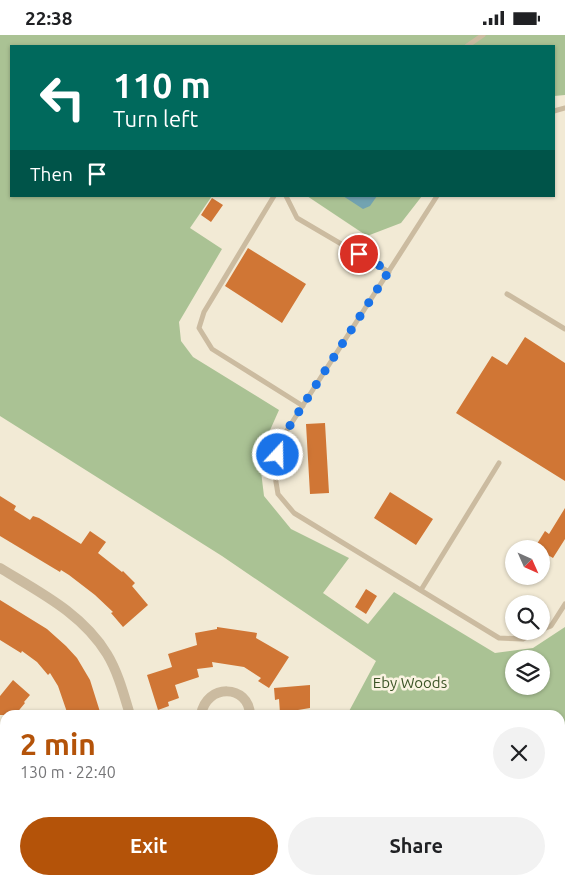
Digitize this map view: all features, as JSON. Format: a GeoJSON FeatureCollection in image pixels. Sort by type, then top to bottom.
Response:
{"type":"FeatureCollection","features":[{"type":"Feature","properties":{"kind":"street"},"geometry":{"type":"LineString","coordinates":[[0,568],[64,607],[78,619],[107,654],[122,688],[129,710]]}},
{"type":"Feature","properties":{"kind":"street"},"geometry":{"type":"LineString","coordinates":[[203,710],[205,702],[211,696],[219,692],[228,691],[242,697],[247,703],[249,710]]}},
{"type":"Feature","properties":{"kind":"lane"},"geometry":{"type":"LineString","coordinates":[[468,45],[483,35]]}},
{"type":"Feature","properties":{"kind":"lane"},"geometry":{"type":"LineString","coordinates":[[273,197],[204,312],[199,328],[212,349],[303,406]]}},
{"type":"Feature","properties":{"kind":"lane"},"geometry":{"type":"LineString","coordinates":[[286,197],[297,218],[389,271]]}},
{"type":"Feature","properties":{"kind":"lane"},"geometry":{"type":"LineString","coordinates":[[436,197],[282,438],[274,471],[278,494],[294,513],[499,638],[505,638]]}},
{"type":"Feature","properties":{"kind":"lane"},"geometry":{"type":"LineString","coordinates":[[507,293],[565,329]]}},
{"type":"Feature","properties":{"kind":"lane"},"geometry":{"type":"LineString","coordinates":[[421,590],[499,463]]}},
{"type":"Feature","properties":{"kind":"lane"},"geometry":{"type":"LineString","coordinates":[[550,626],[565,604]]}},
{"type":"Feature","properties":{"kind":"green space","name":"Eby Woods"},"geometry":{"type":"Polygon","coordinates":[[[0,35],[565,35],[565,95],[555,96],[555,45],[10,45],[10,197],[211,197],[190,228],[222,249],[179,322],[181,341],[193,357],[279,410],[259,455],[264,496],[291,529],[349,558],[323,593],[368,624],[394,592],[495,653],[505,652],[505,695],[550,695],[550,650],[518,650],[533,648],[545,640],[550,640],[550,637],[565,627],[565,710],[350,710],[376,661],[222,556],[0,416],[0,35]]]}},
{"type":"Feature","properties":{"kind":"green space"},"geometry":{"type":"Polygon","coordinates":[[[308,197],[421,197],[401,223],[367,236],[308,197]]]}},
{"type":"Feature","properties":{"kind":"water"},"geometry":{"type":"Polygon","coordinates":[[[345,197],[376,197],[370,206],[363,209],[345,197]]]}},
{"type":"Feature","properties":{"kind":"building"},"geometry":{"type":"Polygon","coordinates":[[[212,198],[223,205],[211,222],[201,215],[212,198]]]}},
{"type":"Feature","properties":{"kind":"building"},"geometry":{"type":"Polygon","coordinates":[[[248,248],[306,284],[282,323],[225,286],[248,248]]]}},
{"type":"Feature","properties":{"kind":"building"},"geometry":{"type":"Polygon","coordinates":[[[525,337],[565,363],[565,481],[456,413],[492,356],[507,365],[525,337]]]}},
{"type":"Feature","properties":{"kind":"building"},"geometry":{"type":"Polygon","coordinates":[[[325,423],[329,493],[310,494],[306,424],[325,423]]]}},
{"type":"Feature","properties":{"kind":"building"},"geometry":{"type":"Polygon","coordinates":[[[390,492],[433,519],[416,545],[374,518],[390,492]]]}},
{"type":"Feature","properties":{"kind":"building"},"geometry":{"type":"Polygon","coordinates":[[[0,496],[16,506],[14,510],[30,520],[33,516],[39,518],[81,544],[90,531],[106,542],[98,553],[123,571],[135,583],[132,586],[148,605],[123,627],[111,613],[113,612],[69,575],[61,570],[60,572],[0,536],[0,496]]]}},
{"type":"Feature","properties":{"kind":"building"},"geometry":{"type":"Polygon","coordinates":[[[565,508],[565,539],[553,558],[550,556],[550,540],[539,540],[545,531],[549,534],[565,508]]]}},
{"type":"Feature","properties":{"kind":"building"},"geometry":{"type":"Polygon","coordinates":[[[366,589],[377,596],[366,614],[355,607],[366,589]]]}},
{"type":"Feature","properties":{"kind":"building"},"geometry":{"type":"Polygon","coordinates":[[[0,600],[47,629],[77,658],[90,680],[99,710],[66,710],[58,686],[50,673],[48,675],[37,662],[22,651],[21,653],[0,640],[0,600]]]}},
{"type":"Feature","properties":{"kind":"building"},"geometry":{"type":"Polygon","coordinates":[[[217,627],[257,633],[256,638],[289,657],[269,688],[258,681],[261,678],[244,667],[212,662],[213,667],[197,669],[199,677],[175,685],[179,698],[168,702],[169,706],[158,710],[147,675],[172,667],[168,654],[197,645],[195,633],[217,629],[217,627]]]}},
{"type":"Feature","properties":{"kind":"building"},"geometry":{"type":"Polygon","coordinates":[[[13,680],[30,695],[19,710],[0,710],[0,696],[13,680]]]}},
{"type":"Feature","properties":{"kind":"building"},"geometry":{"type":"Polygon","coordinates":[[[310,685],[310,708],[280,710],[279,699],[275,700],[274,688],[310,685]]]}},
{"type":"Feature","properties":{"kind":"route"},"geometry":{"type":"LineString","coordinates":[[278,455],[282,438],[389,271],[359,254]]}}]}
